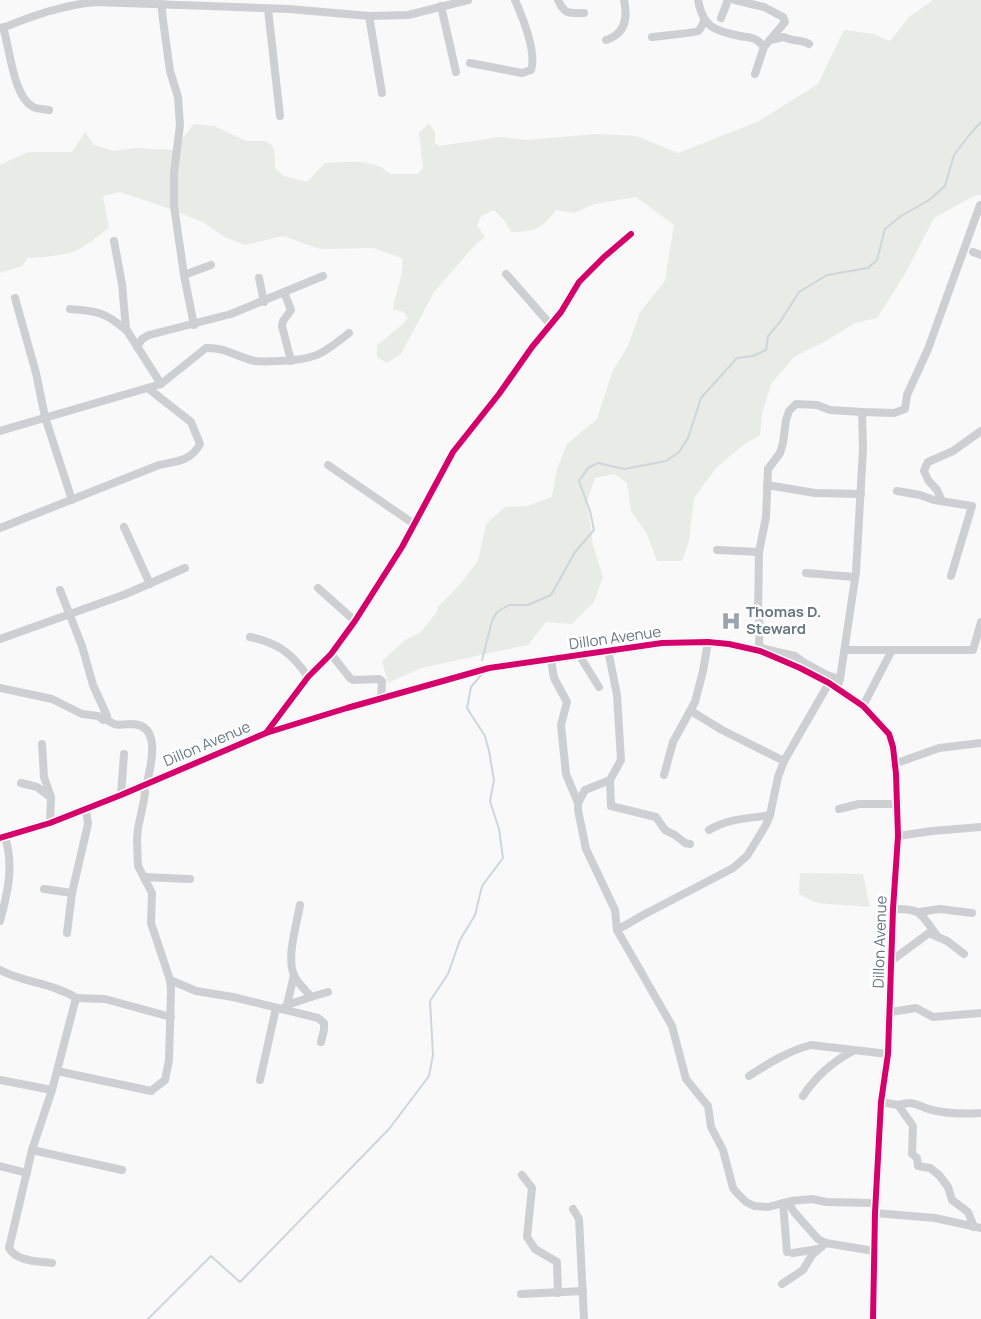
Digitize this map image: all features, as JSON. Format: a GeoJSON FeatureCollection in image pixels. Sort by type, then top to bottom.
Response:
{"type":"FeatureCollection","features":[{"type":"Feature","properties":{"kind":"street"},"geometry":{"type":"LineString","coordinates":[[289,9],[290,0]]}},
{"type":"Feature","properties":{"kind":"street"},"geometry":{"type":"LineString","coordinates":[[49,110],[34,108],[22,96],[17,86],[2,28],[55,4],[161,2],[289,9],[369,16],[408,14],[468,0]]}},
{"type":"Feature","properties":{"kind":"street"},"geometry":{"type":"LineString","coordinates":[[470,62],[522,73],[531,70],[531,52],[514,0]]}},
{"type":"Feature","properties":{"kind":"street"},"geometry":{"type":"LineString","coordinates":[[558,0],[566,12],[584,13]]}},
{"type":"Feature","properties":{"kind":"street"},"geometry":{"type":"LineString","coordinates":[[606,40],[616,37],[622,28],[625,17],[624,0]]}},
{"type":"Feature","properties":{"kind":"street"},"geometry":{"type":"LineString","coordinates":[[698,0],[704,21],[709,26],[724,33],[752,37],[758,40],[764,47]]}},
{"type":"Feature","properties":{"kind":"street"},"geometry":{"type":"LineString","coordinates":[[721,18],[728,0]]}},
{"type":"Feature","properties":{"kind":"street"},"geometry":{"type":"LineString","coordinates":[[735,0],[764,7],[783,17],[785,22],[764,47],[755,74]]}},
{"type":"Feature","properties":{"kind":"street"},"geometry":{"type":"LineString","coordinates":[[161,2],[170,71],[178,97],[180,125],[174,173],[174,206],[184,275],[194,325]]}},
{"type":"Feature","properties":{"kind":"street"},"geometry":{"type":"LineString","coordinates":[[441,6],[456,72]]}},
{"type":"Feature","properties":{"kind":"street"},"geometry":{"type":"LineString","coordinates":[[268,9],[280,116]]}},
{"type":"Feature","properties":{"kind":"street"},"geometry":{"type":"LineString","coordinates":[[369,16],[382,93]]}},
{"type":"Feature","properties":{"kind":"street"},"geometry":{"type":"LineString","coordinates":[[652,37],[685,32],[693,34],[700,30],[704,21]]}},
{"type":"Feature","properties":{"kind":"street"},"geometry":{"type":"LineString","coordinates":[[770,40],[784,37],[791,41],[804,41],[809,44]]}},
{"type":"Feature","properties":{"kind":"street"},"geometry":{"type":"LineString","coordinates":[[835,684],[826,675],[795,656],[761,648],[759,643],[759,552],[766,516],[768,469],[780,453],[786,420],[796,404],[817,405],[830,410],[862,412],[894,413],[905,409],[907,395],[928,349],[980,205]]}},
{"type":"Feature","properties":{"kind":"street"},"geometry":{"type":"LineString","coordinates":[[266,733],[308,677],[332,654],[355,621],[402,548],[453,452],[494,402],[560,312],[579,282],[631,234]]}},
{"type":"Feature","properties":{"kind":"street"},"geometry":{"type":"LineString","coordinates":[[114,241],[122,284],[126,330]]}},
{"type":"Feature","properties":{"kind":"street"},"geometry":{"type":"LineString","coordinates":[[184,275],[211,265]]}},
{"type":"Feature","properties":{"kind":"street"},"geometry":{"type":"LineString","coordinates":[[506,274],[550,324]]}},
{"type":"Feature","properties":{"kind":"street"},"geometry":{"type":"LineString","coordinates":[[137,347],[142,339],[149,335],[231,314],[264,302],[323,276]]}},
{"type":"Feature","properties":{"kind":"street"},"geometry":{"type":"LineString","coordinates":[[259,278],[264,302]]}},
{"type":"Feature","properties":{"kind":"street"},"geometry":{"type":"LineString","coordinates":[[284,292],[291,310],[282,326],[291,361]]}},
{"type":"Feature","properties":{"kind":"street"},"geometry":{"type":"LineString","coordinates":[[15,298],[36,374],[45,417],[72,500]]}},
{"type":"Feature","properties":{"kind":"street"},"geometry":{"type":"LineString","coordinates":[[70,309],[102,313],[110,316],[126,330],[161,384]]}},
{"type":"Feature","properties":{"kind":"street"},"geometry":{"type":"LineString","coordinates":[[0,431],[149,389],[161,384],[206,348],[222,349],[255,361],[291,361],[313,358],[349,333]]}},
{"type":"Feature","properties":{"kind":"street"},"geometry":{"type":"LineString","coordinates":[[0,528],[159,465],[190,457],[200,444],[191,422],[149,389]]}},
{"type":"Feature","properties":{"kind":"street"},"geometry":{"type":"LineString","coordinates":[[618,930],[733,868],[747,856],[760,836],[770,815],[778,778],[784,761],[835,684],[845,650],[855,577],[863,449],[862,412]]}},
{"type":"Feature","properties":{"kind":"street"},"geometry":{"type":"LineString","coordinates":[[942,501],[924,471],[928,462],[953,451],[981,431]]}},
{"type":"Feature","properties":{"kind":"street"},"geometry":{"type":"LineString","coordinates":[[328,465],[414,524]]}},
{"type":"Feature","properties":{"kind":"street"},"geometry":{"type":"LineString","coordinates":[[767,485],[815,492],[860,494]]}},
{"type":"Feature","properties":{"kind":"street"},"geometry":{"type":"LineString","coordinates":[[897,491],[972,506],[951,576]]}},
{"type":"Feature","properties":{"kind":"street"},"geometry":{"type":"LineString","coordinates":[[124,527],[150,584]]}},
{"type":"Feature","properties":{"kind":"street"},"geometry":{"type":"LineString","coordinates":[[717,550],[759,552]]}},
{"type":"Feature","properties":{"kind":"street"},"geometry":{"type":"LineString","coordinates":[[0,639],[150,584],[186,568]]}},
{"type":"Feature","properties":{"kind":"street"},"geometry":{"type":"LineString","coordinates":[[806,573],[855,577]]}},
{"type":"Feature","properties":{"kind":"street"},"geometry":{"type":"LineString","coordinates":[[318,588],[355,621]]}},
{"type":"Feature","properties":{"kind":"street"},"geometry":{"type":"LineString","coordinates":[[60,590],[107,716],[106,719]]}},
{"type":"Feature","properties":{"kind":"street"},"geometry":{"type":"LineString","coordinates":[[845,650],[973,650],[981,622]]}},
{"type":"Feature","properties":{"kind":"street"},"geometry":{"type":"LineString","coordinates":[[250,636],[277,645],[294,658],[308,677]]}},
{"type":"Feature","properties":{"kind":"street"},"geometry":{"type":"LineString","coordinates":[[664,776],[673,742],[691,711],[704,671],[708,642]]}},
{"type":"Feature","properties":{"kind":"street","name":"Dillon Avenue"},"geometry":{"type":"LineString","coordinates":[[3,837],[50,823],[121,795],[266,733],[489,668],[662,643],[708,642],[760,650],[835,684],[863,706],[890,734],[894,747],[898,836],[893,909],[891,1012],[888,1054],[881,1102],[875,1213],[873,1319]]}},
{"type":"Feature","properties":{"kind":"street"},"geometry":{"type":"LineString","coordinates":[[608,650],[617,695],[621,760],[610,780],[611,806],[656,818],[666,830],[685,843],[690,844]]}},
{"type":"Feature","properties":{"kind":"street"},"geometry":{"type":"LineString","coordinates":[[863,706],[892,650]]}},
{"type":"Feature","properties":{"kind":"street"},"geometry":{"type":"LineString","coordinates":[[332,654],[353,680],[379,679],[382,681],[381,699]]}},
{"type":"Feature","properties":{"kind":"street"},"geometry":{"type":"LineString","coordinates":[[579,655],[598,687]]}},
{"type":"Feature","properties":{"kind":"street"},"geometry":{"type":"LineString","coordinates":[[551,660],[554,678],[567,702],[561,725],[566,774],[578,803],[586,849],[614,910],[618,930],[672,1026],[686,1079],[708,1106],[712,1127],[722,1150],[733,1188],[742,1199],[754,1206],[768,1207],[786,1202],[812,1199],[826,1202],[876,1203]]}},
{"type":"Feature","properties":{"kind":"street"},"geometry":{"type":"LineString","coordinates":[[0,688],[52,699],[82,714],[98,716],[103,720],[106,719],[114,725],[133,724],[143,728],[150,733],[153,752],[145,784],[137,847],[138,866],[152,893],[151,923],[170,980],[171,1017],[166,1080],[151,1092],[57,1071]]}},
{"type":"Feature","properties":{"kind":"street"},"geometry":{"type":"LineString","coordinates":[[691,711],[722,730],[784,761]]}},
{"type":"Feature","properties":{"kind":"street"},"geometry":{"type":"LineString","coordinates":[[894,764],[939,748],[981,743]]}},
{"type":"Feature","properties":{"kind":"street"},"geometry":{"type":"LineString","coordinates":[[42,744],[44,777],[51,797],[50,823]]}},
{"type":"Feature","properties":{"kind":"street"},"geometry":{"type":"LineString","coordinates":[[121,795],[124,754]]}},
{"type":"Feature","properties":{"kind":"street"},"geometry":{"type":"LineString","coordinates":[[578,803],[584,790],[610,780]]}},
{"type":"Feature","properties":{"kind":"street"},"geometry":{"type":"LineString","coordinates":[[21,782],[37,787],[51,797]]}},
{"type":"Feature","properties":{"kind":"street"},"geometry":{"type":"LineString","coordinates":[[839,809],[859,804],[897,804]]}},
{"type":"Feature","properties":{"kind":"street"},"geometry":{"type":"LineString","coordinates":[[67,934],[72,893],[88,824],[86,808]]}},
{"type":"Feature","properties":{"kind":"street"},"geometry":{"type":"LineString","coordinates":[[709,830],[721,823],[736,819],[770,815]]}},
{"type":"Feature","properties":{"kind":"street"},"geometry":{"type":"LineString","coordinates":[[898,836],[981,827]]}},
{"type":"Feature","properties":{"kind":"street"},"geometry":{"type":"LineString","coordinates":[[0,920],[9,882],[10,851],[3,837]]}},
{"type":"Feature","properties":{"kind":"street"},"geometry":{"type":"LineString","coordinates":[[144,877],[190,879]]}},
{"type":"Feature","properties":{"kind":"street"},"geometry":{"type":"LineString","coordinates":[[44,889],[72,893]]}},
{"type":"Feature","properties":{"kind":"street"},"geometry":{"type":"LineString","coordinates":[[300,905],[292,946],[292,962],[294,975],[311,997]]}},
{"type":"Feature","properties":{"kind":"street"},"geometry":{"type":"LineString","coordinates":[[919,912],[940,908],[972,913]]}},
{"type":"Feature","properties":{"kind":"street"},"geometry":{"type":"LineString","coordinates":[[893,909],[912,909],[919,912],[938,937]]}},
{"type":"Feature","properties":{"kind":"street"},"geometry":{"type":"LineString","coordinates":[[891,961],[929,933],[964,954]]}},
{"type":"Feature","properties":{"kind":"street"},"geometry":{"type":"LineString","coordinates":[[0,970],[37,984],[55,988],[76,998],[105,999],[171,1017]]}},
{"type":"Feature","properties":{"kind":"street"},"geometry":{"type":"LineString","coordinates":[[260,1080],[281,1007],[294,975]]}},
{"type":"Feature","properties":{"kind":"street"},"geometry":{"type":"LineString","coordinates":[[170,980],[196,991],[281,1007],[322,1020],[324,1030],[321,1042]]}},
{"type":"Feature","properties":{"kind":"street"},"geometry":{"type":"LineString","coordinates":[[281,1007],[328,992]]}},
{"type":"Feature","properties":{"kind":"street"},"geometry":{"type":"LineString","coordinates":[[52,1263],[22,1258],[14,1255],[9,1248],[32,1150],[52,1090],[76,998]]}},
{"type":"Feature","properties":{"kind":"street"},"geometry":{"type":"LineString","coordinates":[[891,1012],[916,1008],[932,1017],[981,1013]]}},
{"type":"Feature","properties":{"kind":"street"},"geometry":{"type":"LineString","coordinates":[[749,1076],[770,1062],[811,1045],[888,1054]]}},
{"type":"Feature","properties":{"kind":"street"},"geometry":{"type":"LineString","coordinates":[[803,1096],[826,1068],[854,1051]]}},
{"type":"Feature","properties":{"kind":"street"},"geometry":{"type":"LineString","coordinates":[[0,1080],[52,1090]]}},
{"type":"Feature","properties":{"kind":"street"},"geometry":{"type":"LineString","coordinates":[[881,1102],[898,1105],[911,1101],[931,1110],[981,1114]]}},
{"type":"Feature","properties":{"kind":"street"},"geometry":{"type":"LineString","coordinates":[[898,1105],[913,1126],[912,1154],[916,1158],[918,1166],[930,1168],[939,1174],[948,1187],[952,1200],[968,1212],[978,1227]]}},
{"type":"Feature","properties":{"kind":"street"},"geometry":{"type":"LineString","coordinates":[[32,1150],[122,1170]]}},
{"type":"Feature","properties":{"kind":"street"},"geometry":{"type":"LineString","coordinates":[[0,1166],[27,1173]]}},
{"type":"Feature","properties":{"kind":"street"},"geometry":{"type":"LineString","coordinates":[[522,1175],[532,1188],[527,1237],[535,1249],[557,1262],[558,1293]]}},
{"type":"Feature","properties":{"kind":"street"},"geometry":{"type":"LineString","coordinates":[[786,1202],[818,1239],[874,1251]]}},
{"type":"Feature","properties":{"kind":"street"},"geometry":{"type":"LineString","coordinates":[[786,1202],[790,1252],[820,1249]]}},
{"type":"Feature","properties":{"kind":"street"},"geometry":{"type":"LineString","coordinates":[[573,1209],[579,1220],[584,1319]]}},
{"type":"Feature","properties":{"kind":"street"},"geometry":{"type":"LineString","coordinates":[[875,1213],[935,1218],[978,1227]]}},
{"type":"Feature","properties":{"kind":"street"},"geometry":{"type":"LineString","coordinates":[[782,1284],[803,1270],[812,1255],[826,1242]]}},
{"type":"Feature","properties":{"kind":"street"},"geometry":{"type":"LineString","coordinates":[[0,1248],[9,1248]]}},
{"type":"Feature","properties":{"kind":"street"},"geometry":{"type":"LineString","coordinates":[[521,1294],[583,1291]]}},
{"type":"Feature","properties":{"kind":"shaded area"},"geometry":{"type":"Polygon","coordinates":[[[933,0],[981,0],[981,195],[974,196],[934,218],[905,274],[877,318],[855,323],[824,342],[794,357],[771,384],[762,414],[760,435],[742,446],[716,468],[694,498],[689,541],[682,561],[657,561],[647,534],[631,511],[627,483],[615,474],[595,478],[587,502],[593,545],[603,577],[594,602],[572,624],[546,622],[528,645],[421,668],[388,683],[382,661],[405,640],[421,632],[437,612],[438,607],[462,582],[478,561],[486,524],[505,507],[527,506],[552,497],[557,469],[567,444],[597,419],[613,370],[628,346],[640,312],[665,281],[674,225],[636,197],[595,204],[574,213],[556,210],[537,228],[526,231],[511,232],[504,220],[494,210],[481,216],[477,225],[485,237],[475,245],[434,292],[401,354],[387,363],[377,357],[377,346],[408,318],[404,312],[393,309],[403,264],[402,258],[373,248],[320,249],[283,236],[245,245],[225,237],[202,222],[120,192],[103,196],[109,228],[88,243],[70,253],[28,258],[22,266],[0,273],[0,165],[28,152],[72,152],[85,132],[94,145],[114,151],[135,148],[173,150],[194,124],[214,126],[246,141],[267,141],[274,148],[275,168],[284,176],[307,182],[325,163],[360,162],[376,165],[390,174],[418,174],[423,168],[419,133],[429,123],[435,132],[435,143],[439,146],[500,137],[527,140],[595,134],[636,136],[678,153],[757,122],[818,84],[844,30],[873,34],[890,41],[909,17],[933,0]]]}},
{"type":"Feature","properties":{"kind":"shaded area"},"geometry":{"type":"Polygon","coordinates":[[[800,873],[863,874],[870,907],[817,903],[799,894],[800,873]]]}},
{"type":"Feature","properties":{"kind":"waterway"},"geometry":{"type":"LineString","coordinates":[[482,660],[492,621],[497,612],[509,605],[528,605],[551,595],[575,552],[594,530],[590,511],[579,481],[588,468],[598,463],[624,469],[666,461],[679,452],[688,438],[701,398],[737,358],[753,356],[766,350],[768,336],[780,322],[799,292],[827,275],[868,268],[877,260],[885,229],[901,216],[929,200],[945,186],[954,155],[981,122]]}},
{"type":"Feature","properties":{"kind":"waterway"},"geometry":{"type":"LineString","coordinates":[[148,1319],[211,1256],[240,1282],[389,1129],[429,1076],[433,1055],[430,1001],[448,974],[460,940],[475,915],[482,886],[503,858],[499,829],[490,801],[494,780],[489,751],[485,736],[467,708],[471,687],[482,674]]}},
{"type":"Feature","properties":{"kind":"cycle path"},"geometry":{"type":"LineString","coordinates":[[266,733],[308,677],[331,654],[355,621],[402,547],[453,452],[499,394],[532,347],[561,312],[579,282],[631,234]]}},
{"type":"Feature","properties":{"kind":"cycle path"},"geometry":{"type":"LineString","coordinates":[[0,838],[50,823],[121,795],[266,733],[489,668],[662,643],[708,642],[729,644],[760,651],[829,683],[863,706],[889,734],[893,747],[896,774],[898,836],[893,909],[888,1054],[881,1102],[875,1213],[873,1319]]}},
{"type":"Feature","properties":{"kind":"place","name":"Thomas D. Steward"},"geometry":{"type":"Point","coordinates":[731,621]}}]}
